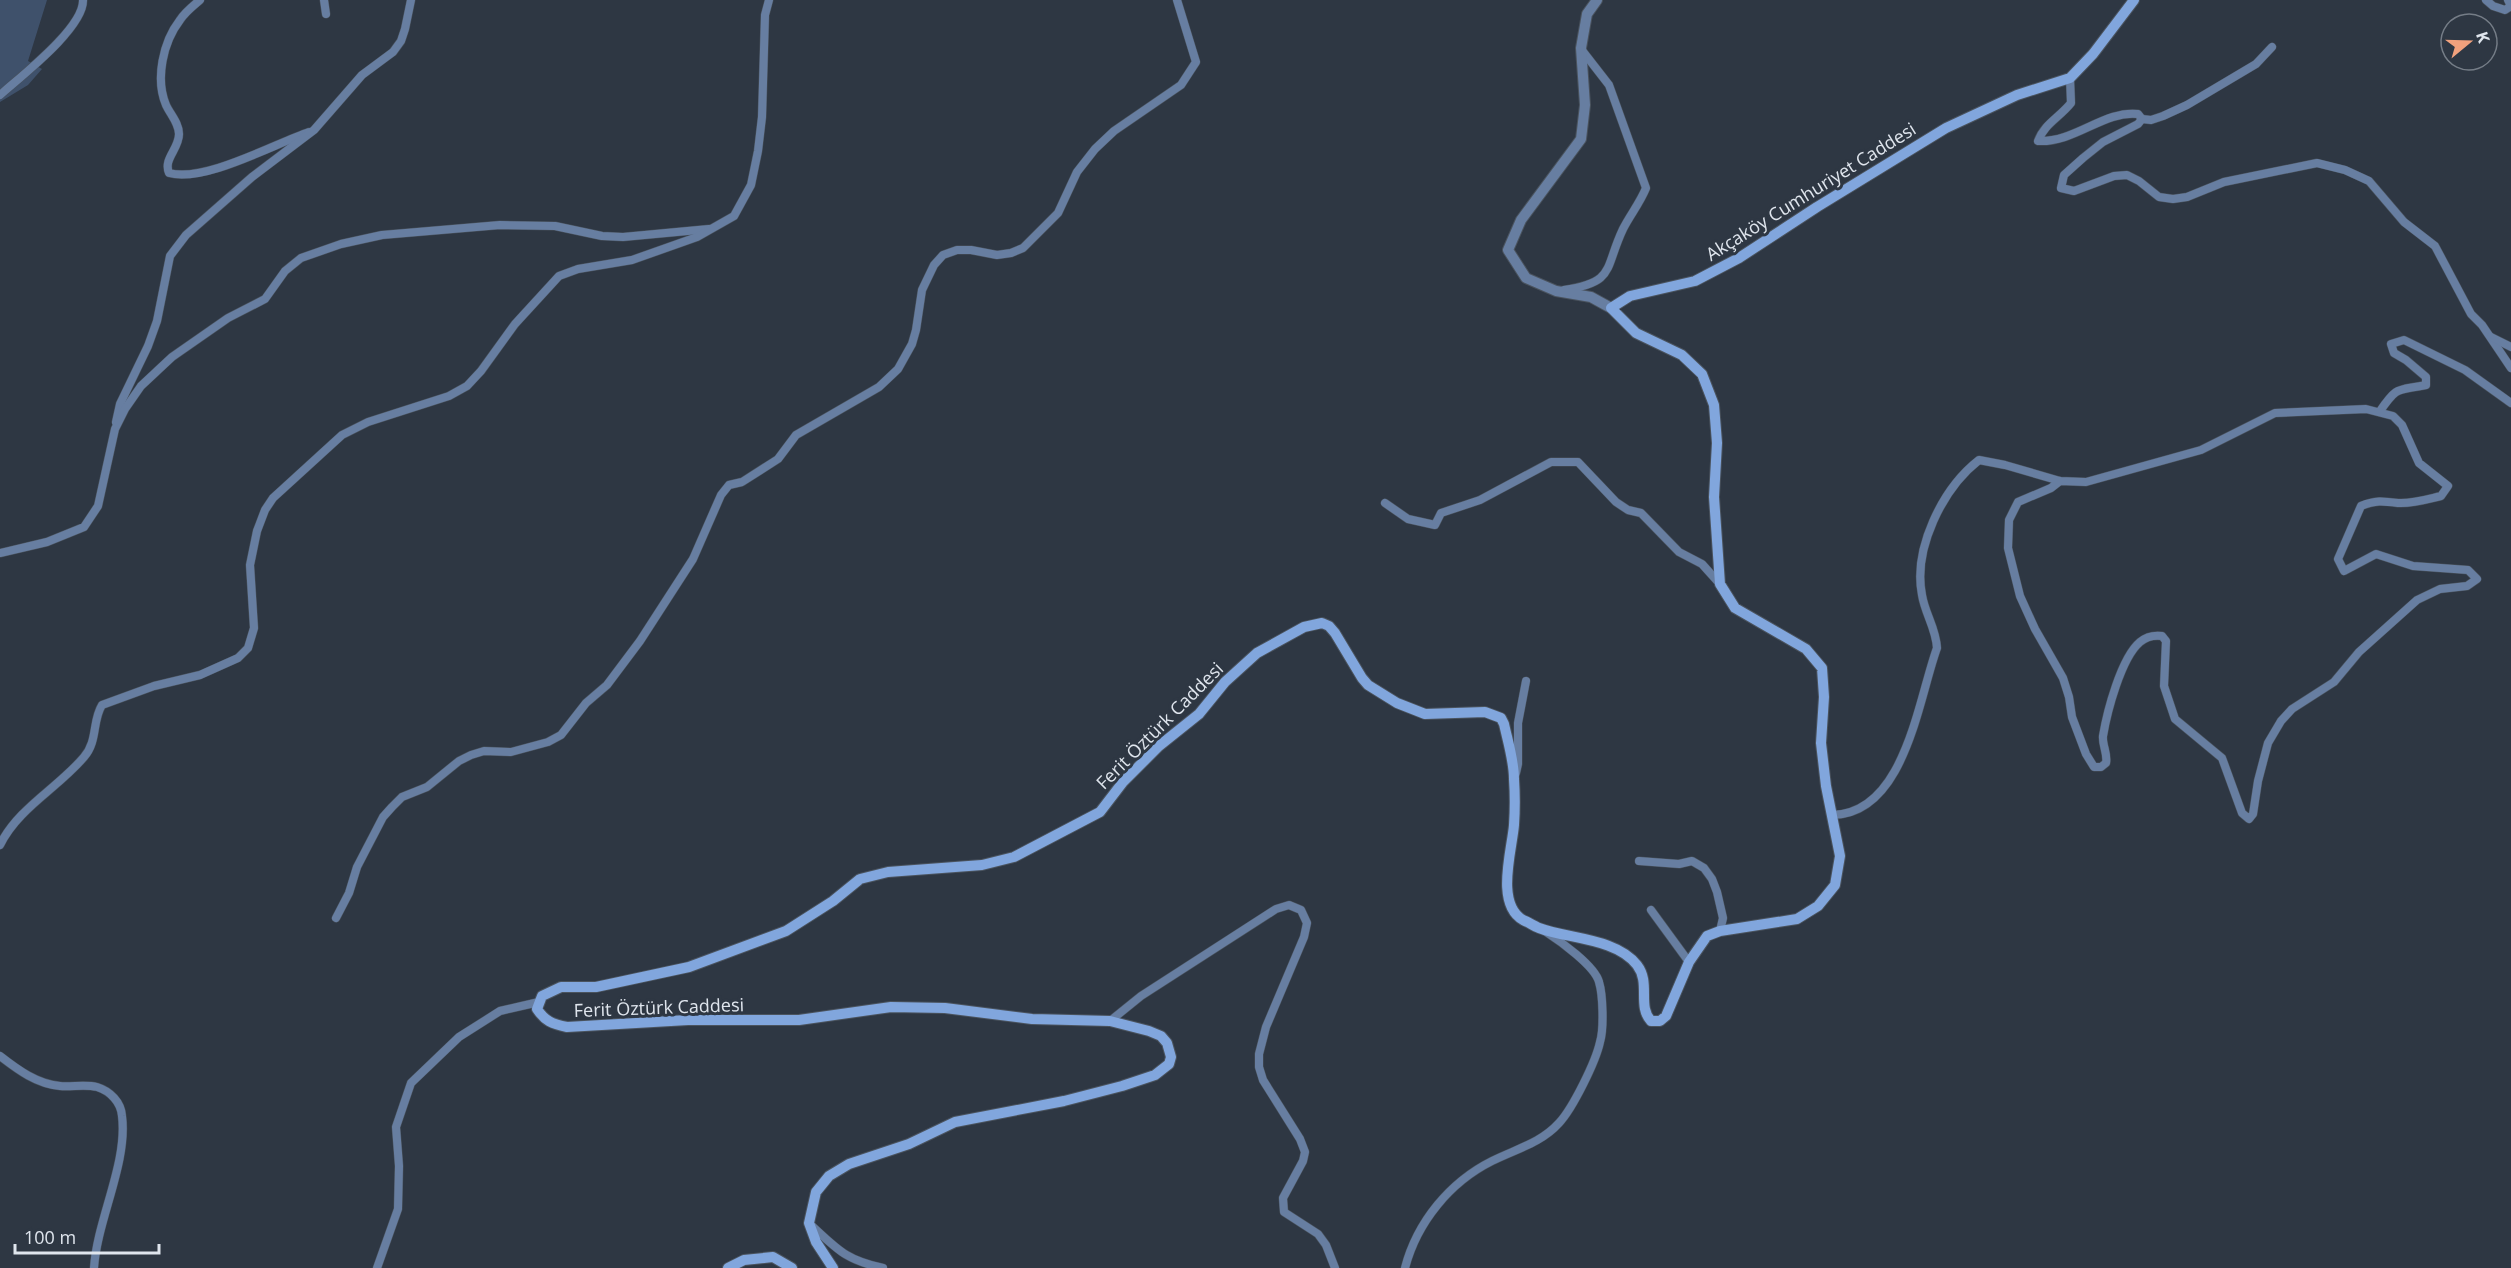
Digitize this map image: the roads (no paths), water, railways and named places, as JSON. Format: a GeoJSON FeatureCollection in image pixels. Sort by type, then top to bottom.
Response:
{"type":"FeatureCollection","features":[{"type":"Feature","properties":{"kind":"main road","name":"Akçaköy Cumhuriyet Caddesi"},"geometry":{"type":"LineString","coordinates":[[1611,308],[1630,296],[1695,281],[1739,258],[1817,207],[1947,128],[2017,95],[2070,78],[2093,54],[2134,0]]}},
{"type":"Feature","properties":{"kind":"main road"},"geometry":{"type":"LineString","coordinates":[[1611,308],[1636,333],[1682,355],[1702,374],[1714,405],[1718,443],[1714,497],[1720,584],[1735,608],[1806,649],[1822,668],[1824,697],[1821,742],[1826,786],[1840,856],[1835,885],[1818,906],[1797,920],[1720,931]]}},
{"type":"Feature","properties":{"kind":"main road","name":"Ferit Öztürk Caddesi"},"geometry":{"type":"LineString","coordinates":[[809,1223],[816,1192],[829,1176],[849,1164],[909,1143],[955,1122],[1064,1101],[1155,1075],[1169,1064],[1170,1050],[1161,1036],[1110,1021],[1032,1019],[945,1008],[891,1006],[799,1020],[688,1020],[567,1027],[551,1024],[543,1018],[537,1009],[542,996],[561,987],[596,987],[689,967],[786,931],[834,901],[860,879],[888,872],[982,865],[1014,857],[1100,812],[1123,782],[1158,746],[1199,714],[1225,682],[1257,653],[1305,627],[1322,623],[1329,626],[1368,685],[1397,703],[1425,714],[1485,712],[1501,718],[1514,777],[1514,824],[1508,870],[1508,895],[1511,907],[1517,916],[1540,929],[1576,936],[1617,950],[1636,964],[1645,981],[1645,1012],[1654,1023],[1666,1016],[1689,962],[1707,936],[1720,931]]}},
{"type":"Feature","properties":{"kind":"main road"},"geometry":{"type":"LineString","coordinates":[[809,1223],[816,1242],[833,1268]]}},
{"type":"Feature","properties":{"kind":"main road"},"geometry":{"type":"LineString","coordinates":[[728,1268],[744,1260],[774,1257],[792,1268]]}},
{"type":"Feature","properties":{"kind":"street"},"geometry":{"type":"LineString","coordinates":[[0,95],[39,62],[63,36],[83,7],[82,0]]}},
{"type":"Feature","properties":{"kind":"street"},"geometry":{"type":"LineString","coordinates":[[200,0],[178,22],[163,58],[163,96],[179,131],[178,144],[166,167],[169,173],[182,176],[202,173],[315,130]]}},
{"type":"Feature","properties":{"kind":"street"},"geometry":{"type":"LineString","coordinates":[[324,0],[326,14]]}},
{"type":"Feature","properties":{"kind":"street"},"geometry":{"type":"LineString","coordinates":[[0,553],[47,542],[84,527],[98,506],[120,404],[148,346],[157,321],[170,256],[186,235],[252,177],[315,130],[362,75],[393,52],[401,41],[409,16],[411,0]]}},
{"type":"Feature","properties":{"kind":"street"},"geometry":{"type":"LineString","coordinates":[[0,845],[13,823],[46,796],[85,756],[95,738],[96,717],[102,705],[147,688],[200,675],[238,658],[248,648],[254,628],[250,565],[260,524],[273,498],[326,448],[354,428],[449,396],[467,386],[482,371],[515,324],[559,276],[578,269],[632,260],[697,237],[734,216],[751,185],[762,117],[765,23],[769,0]]}},
{"type":"Feature","properties":{"kind":"street"},"geometry":{"type":"LineString","coordinates":[[336,918],[349,893],[357,867],[383,816],[402,797],[427,787],[459,761],[471,755],[484,752],[511,752],[548,742],[561,735],[586,703],[607,685],[640,641],[693,559],[712,521],[721,495],[729,485],[742,482],[778,459],[796,435],[879,387],[898,369],[912,344],[922,290],[934,265],[943,255],[971,250],[997,255],[1023,248],[1058,213],[1077,172],[1104,140],[1181,85],[1196,62],[1177,0]]}},
{"type":"Feature","properties":{"kind":"street"},"geometry":{"type":"LineString","coordinates":[[1597,0],[1587,14],[1581,48],[1585,105],[1581,139],[1521,220],[1508,250],[1526,278],[1556,291],[1591,297],[1611,308]]}},
{"type":"Feature","properties":{"kind":"street"},"geometry":{"type":"LineString","coordinates":[[2486,0],[2493,6],[2505,10],[2511,6],[2508,0]]}},
{"type":"Feature","properties":{"kind":"street"},"geometry":{"type":"LineString","coordinates":[[2070,78],[2071,103],[2063,113],[2042,129],[2038,141],[2052,142],[2125,112],[2138,114],[2142,119],[2151,120],[2163,116],[2187,105],[2256,64],[2272,47]]}},
{"type":"Feature","properties":{"kind":"street"},"geometry":{"type":"LineString","coordinates":[[1556,291],[1583,288],[1595,283],[1604,274],[1612,262],[1620,236],[1646,188],[1609,85],[1581,48]]}},
{"type":"Feature","properties":{"kind":"street"},"geometry":{"type":"LineString","coordinates":[[2142,119],[2138,124],[2103,142],[2083,158],[2064,175],[2061,188],[2074,191],[2114,176],[2127,175],[2139,181],[2159,197],[2173,199],[2187,197],[2224,182],[2317,164],[2345,170],[2369,181],[2404,222],[2434,246],[2471,314],[2511,368]]}},
{"type":"Feature","properties":{"kind":"street"},"geometry":{"type":"LineString","coordinates":[[115,429],[137,392],[172,357],[228,318],[265,299],[285,271],[301,258],[341,244],[382,235],[500,225],[555,226],[602,236],[623,237],[710,229]]}},
{"type":"Feature","properties":{"kind":"street"},"geometry":{"type":"LineString","coordinates":[[2489,337],[2511,347]]}},
{"type":"Feature","properties":{"kind":"street"},"geometry":{"type":"LineString","coordinates":[[2380,411],[2390,396],[2400,388],[2426,385],[2426,377],[2394,353],[2391,344],[2404,340],[2465,370],[2511,403]]}},
{"type":"Feature","properties":{"kind":"street"},"geometry":{"type":"LineString","coordinates":[[1832,815],[1846,815],[1873,799],[1884,790],[1897,766],[1918,714],[1937,648],[1937,634],[1922,596],[1922,568],[1929,527],[1951,490],[1978,460],[2073,484],[2201,450],[2275,413],[2366,409],[2380,411],[2393,416],[2402,425],[2419,463],[2448,486],[2441,496],[2434,498],[2399,503],[2386,500],[2372,501],[2361,506],[2338,559],[2344,571],[2376,554],[2413,566],[2468,570],[2476,579],[2468,586],[2440,589],[2417,600],[2360,652],[2334,682],[2292,709],[2268,744],[2258,781],[2253,814],[2248,819],[2242,813],[2222,758],[2175,719],[2164,686],[2166,641],[2162,636],[2148,638],[2137,645],[2115,686],[2103,739],[2106,763],[2101,767],[2094,767],[2086,754],[2072,717],[2063,678],[2035,629],[2020,596],[2007,541],[2009,520],[2018,502],[2051,488],[2060,481]]}},
{"type":"Feature","properties":{"kind":"street"},"geometry":{"type":"LineString","coordinates":[[1385,503],[1408,519],[1435,525],[1441,513],[1486,497],[1551,462],[1578,462],[1616,502],[1628,510],[1641,513],[1679,552],[1702,564],[1720,584]]}},
{"type":"Feature","properties":{"kind":"street"},"geometry":{"type":"LineString","coordinates":[[1514,777],[1518,764],[1518,723],[1526,681]]}},
{"type":"Feature","properties":{"kind":"street"},"geometry":{"type":"LineString","coordinates":[[1639,861],[1679,864],[1692,861],[1704,868],[1718,892],[1723,918],[1720,931]]}},
{"type":"Feature","properties":{"kind":"street"},"geometry":{"type":"LineString","coordinates":[[1110,1021],[1141,996],[1276,909],[1289,905],[1301,910],[1307,923],[1304,937],[1266,1027],[1259,1054],[1259,1068],[1263,1080],[1300,1139],[1305,1152],[1303,1161],[1283,1198],[1284,1212],[1318,1234],[1326,1245],[1335,1268]]}},
{"type":"Feature","properties":{"kind":"street"},"geometry":{"type":"LineString","coordinates":[[1651,910],[1689,962]]}},
{"type":"Feature","properties":{"kind":"street"},"geometry":{"type":"LineString","coordinates":[[1405,1268],[1430,1213],[1448,1194],[1479,1169],[1538,1141],[1559,1123],[1567,1114],[1596,1054],[1602,1029],[1599,981],[1573,953],[1540,929]]}},
{"type":"Feature","properties":{"kind":"street"},"geometry":{"type":"LineString","coordinates":[[376,1268],[398,1209],[399,1166],[396,1127],[411,1083],[467,1032],[500,1011],[539,1002]]}},
{"type":"Feature","properties":{"kind":"street"},"geometry":{"type":"LineString","coordinates":[[0,1056],[26,1076],[58,1086],[96,1087],[114,1096],[122,1115],[121,1146],[95,1243],[94,1268]]}},
{"type":"Feature","properties":{"kind":"street"},"geometry":{"type":"LineString","coordinates":[[809,1223],[837,1250],[848,1257],[883,1268]]}}]}
